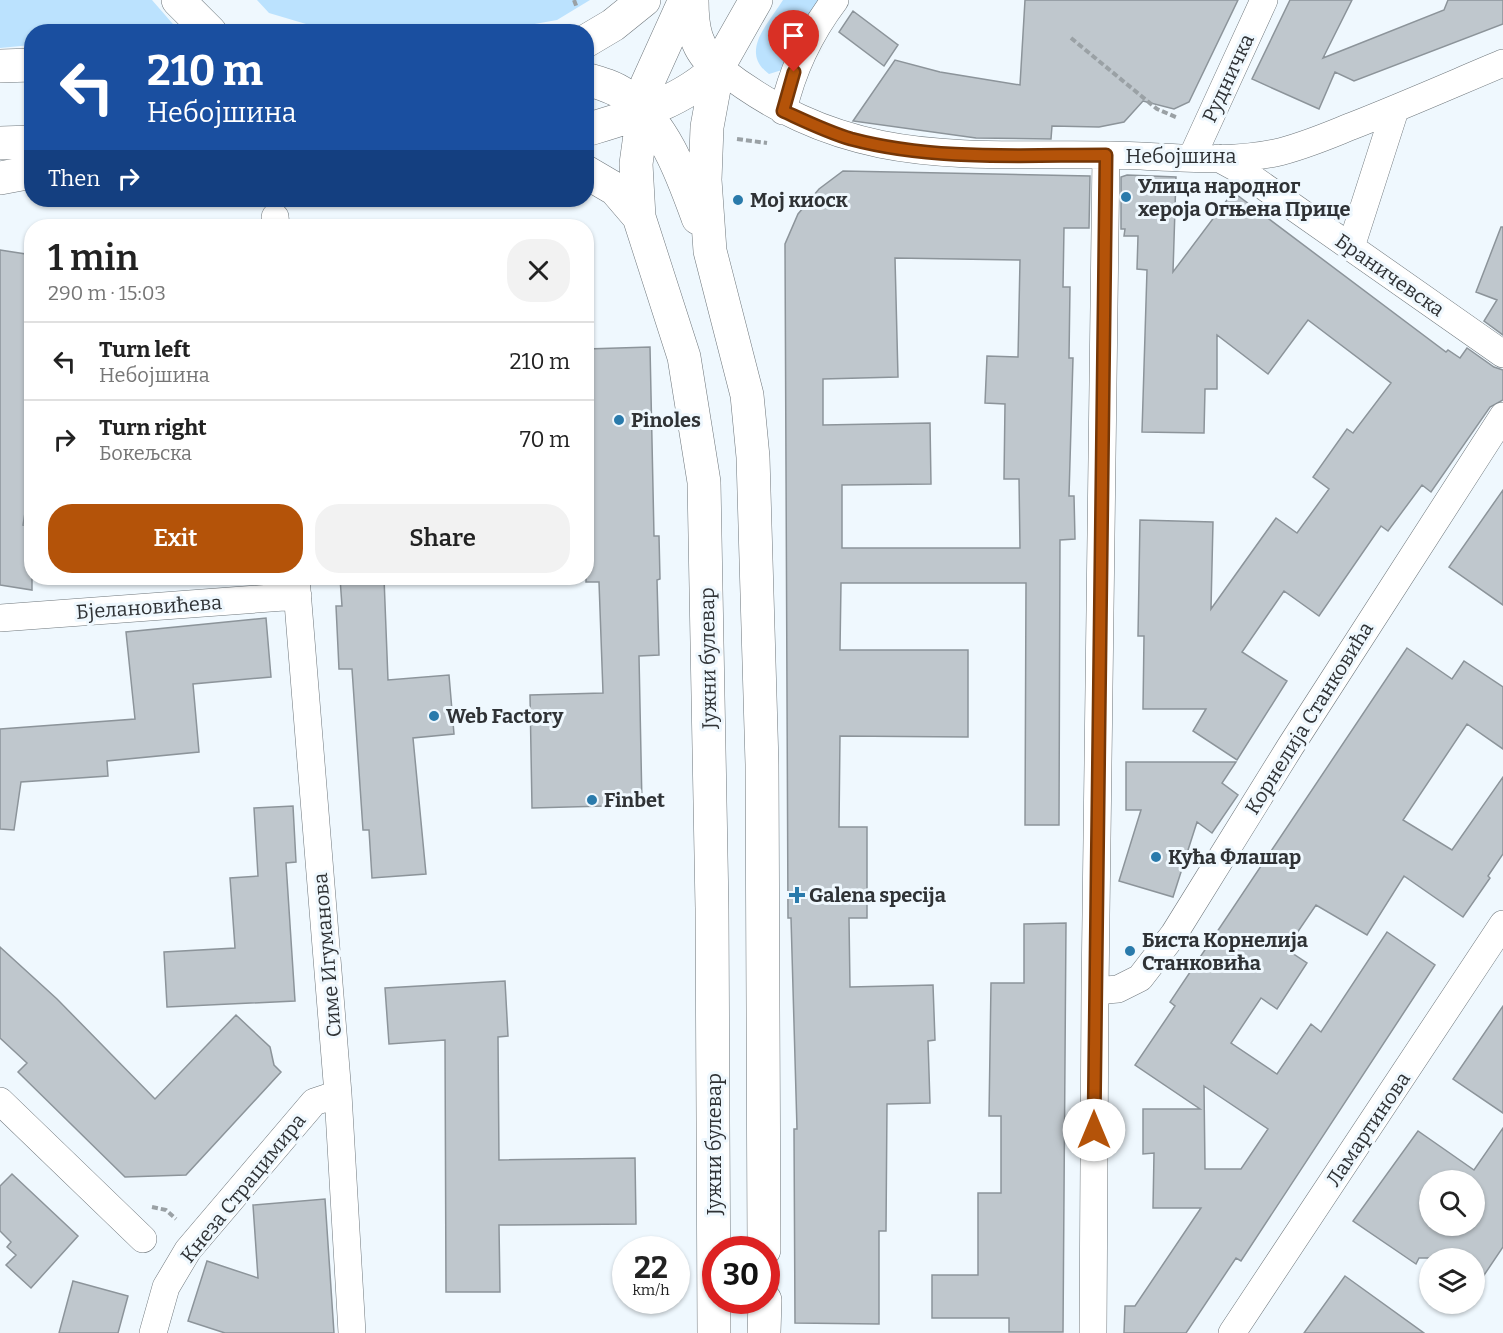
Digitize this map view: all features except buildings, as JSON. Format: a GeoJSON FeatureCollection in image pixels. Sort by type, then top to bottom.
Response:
{"type":"FeatureCollection","features":[{"type":"Feature","properties":{"kind":"main road"},"geometry":{"type":"LineString","coordinates":[[178,0],[202,24]]}},
{"type":"Feature","properties":{"kind":"main road"},"geometry":{"type":"LineString","coordinates":[[594,37],[613,26],[644,0]]}},
{"type":"Feature","properties":{"kind":"main road","name":"Јужни булевар"},"geometry":{"type":"LineString","coordinates":[[685,0],[651,74],[642,112],[636,164],[639,217],[684,357],[704,482],[712,908],[714,1333]]}},
{"type":"Feature","properties":{"kind":"main road"},"geometry":{"type":"LineString","coordinates":[[692,0],[692,26],[696,39],[700,49],[718,67]]}},
{"type":"Feature","properties":{"kind":"main road"},"geometry":{"type":"LineString","coordinates":[[710,251],[706,138],[718,67],[756,0]]}},
{"type":"Feature","properties":{"kind":"main road"},"geometry":{"type":"LineString","coordinates":[[0,66],[24,64]]}},
{"type":"Feature","properties":{"kind":"main road"},"geometry":{"type":"LineString","coordinates":[[594,127],[642,112],[684,93],[718,67]]}},
{"type":"Feature","properties":{"kind":"main road"},"geometry":{"type":"LineString","coordinates":[[594,82],[615,89],[642,112],[675,157],[710,251],[747,395],[753,457],[762,753],[764,1236]]}},
{"type":"Feature","properties":{"kind":"main road"},"geometry":{"type":"LineString","coordinates":[[0,143],[24,142]]}},
{"type":"Feature","properties":{"kind":"main road"},"geometry":{"type":"LineString","coordinates":[[0,178],[24,174]]}},
{"type":"Feature","properties":{"kind":"main road"},"geometry":{"type":"LineString","coordinates":[[594,177],[615,189],[639,217]]}},
{"type":"Feature","properties":{"kind":"main road"},"geometry":{"type":"LineString","coordinates":[[764,1333],[765,1314]]}},
{"type":"Feature","properties":{"kind":"street"},"geometry":{"type":"LineString","coordinates":[[783,111],[789,85],[800,60],[835,0]]}},
{"type":"Feature","properties":{"kind":"street","name":"Рудничка"},"geometry":{"type":"LineString","coordinates":[[1204,157],[1264,0]]}},
{"type":"Feature","properties":{"kind":"street","name":"Небојшина"},"geometry":{"type":"LineString","coordinates":[[718,67],[783,111],[848,138],[905,149],[970,156],[1204,157],[1258,156],[1301,146],[1395,110],[1503,63]]}},
{"type":"Feature","properties":{"kind":"street"},"geometry":{"type":"LineString","coordinates":[[1351,247],[1395,110]]}},
{"type":"Feature","properties":{"kind":"street"},"geometry":{"type":"LineString","coordinates":[[1093,1333],[1106,155]]}},
{"type":"Feature","properties":{"kind":"street","name":"Браничевска"},"geometry":{"type":"LineString","coordinates":[[1204,157],[1242,171],[1503,354]]}},
{"type":"Feature","properties":{"kind":"street","name":"Корнелија Станковића"},"geometry":{"type":"LineString","coordinates":[[1095,991],[1118,989],[1140,978],[1174,934],[1290,747],[1503,416]]}},
{"type":"Feature","properties":{"kind":"street","name":"Бјелановићева"},"geometry":{"type":"LineString","coordinates":[[0,618],[297,587]]}},
{"type":"Feature","properties":{"kind":"street","name":"Симе Игуманова"},"geometry":{"type":"LineString","coordinates":[[297,587],[338,1094],[352,1333]]}},
{"type":"Feature","properties":{"kind":"street","name":"Ламартинова"},"geometry":{"type":"LineString","coordinates":[[1232,1333],[1503,924]]}},
{"type":"Feature","properties":{"kind":"street","name":"Кнеза Страцимира"},"geometry":{"type":"LineString","coordinates":[[153,1333],[166,1287],[196,1238],[314,1102],[338,1094]]}},
{"type":"Feature","properties":{"kind":"street"},"geometry":{"type":"LineString","coordinates":[[0,1101],[143,1239]]}},
{"type":"Feature","properties":{"kind":"path"},"geometry":{"type":"LineString","coordinates":[[574,0],[577,8]]}},
{"type":"Feature","properties":{"kind":"path"},"geometry":{"type":"LineString","coordinates":[[1071,38],[1157,109],[1187,122]]}},
{"type":"Feature","properties":{"kind":"path"},"geometry":{"type":"LineString","coordinates":[[727,138],[767,143]]}},
{"type":"Feature","properties":{"kind":"shaded area"},"geometry":{"type":"Polygon","coordinates":[[[0,0],[152,0],[173,24],[24,24],[24,46],[0,48],[0,0]]]}},
{"type":"Feature","properties":{"kind":"shaded area"},"geometry":{"type":"Polygon","coordinates":[[[257,0],[590,0],[557,20],[534,24],[306,24],[269,13],[257,0]]]}},
{"type":"Feature","properties":{"kind":"shaded area"},"geometry":{"type":"Polygon","coordinates":[[[783,0],[819,0],[782,70],[769,74],[756,57],[756,47],[764,28],[783,0]]]}},
{"type":"Feature","properties":{"kind":"place","name":"Улица народног хероја Огњена Прице"},"geometry":{"type":"Point","coordinates":[1126,197]}},
{"type":"Feature","properties":{"kind":"place","name":"Мој киоск"},"geometry":{"type":"Point","coordinates":[738,200]}},
{"type":"Feature","properties":{"kind":"place","name":"Pinoles"},"geometry":{"type":"Point","coordinates":[619,420]}},
{"type":"Feature","properties":{"kind":"place","name":"Web Factory"},"geometry":{"type":"Point","coordinates":[434,716]}},
{"type":"Feature","properties":{"kind":"place","name":"Finbet"},"geometry":{"type":"Point","coordinates":[592,800]}},
{"type":"Feature","properties":{"kind":"place","name":"Кућа Флашар"},"geometry":{"type":"Point","coordinates":[1156,857]}},
{"type":"Feature","properties":{"kind":"place","name":"Galena specija"},"geometry":{"type":"Point","coordinates":[797,895]}},
{"type":"Feature","properties":{"kind":"place","name":"Биста Корнелија Станковића"},"geometry":{"type":"Point","coordinates":[1130,951]}},
{"type":"Feature","properties":{"kind":"route"},"geometry":{"type":"LineString","coordinates":[[794,72],[783,111],[848,138],[905,149],[970,156],[1106,155],[1094,1130]]}}]}
